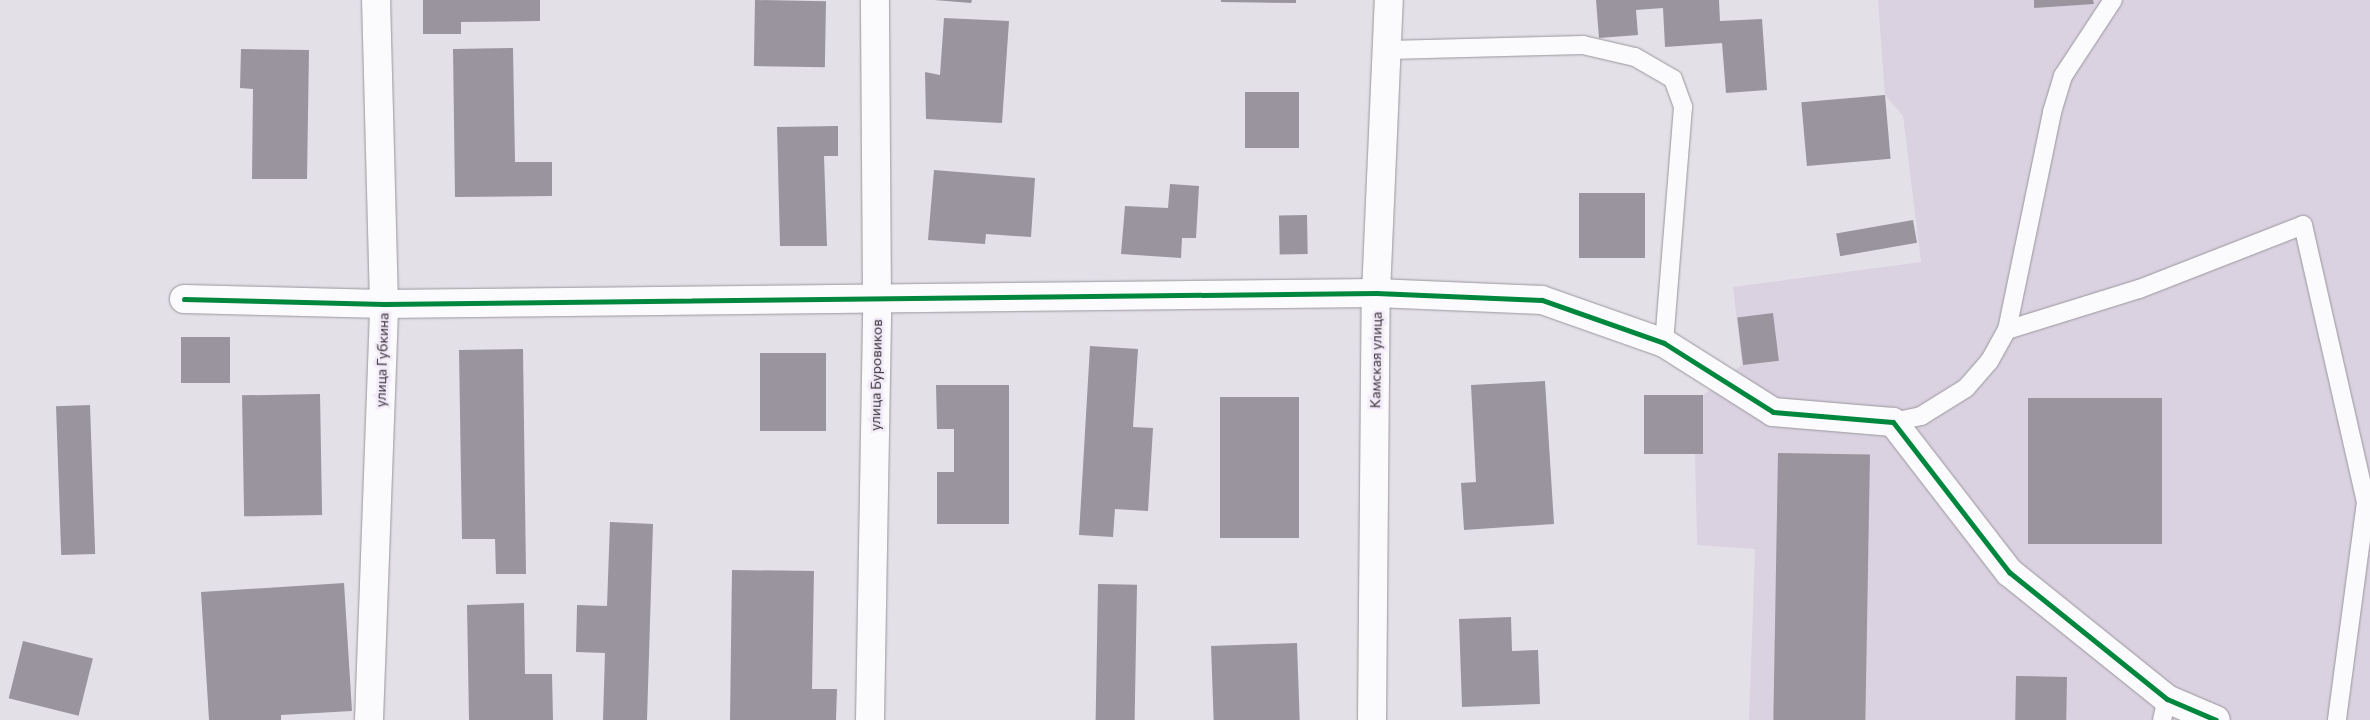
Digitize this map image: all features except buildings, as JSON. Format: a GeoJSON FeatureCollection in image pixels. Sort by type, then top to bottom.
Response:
{"type":"FeatureCollection","features":[{"type":"Feature","properties":{"kind":"street","name":"улица Губкина"},"geometry":{"type":"LineString","coordinates":[[366,717],[384,304],[376,0]]}},
{"type":"Feature","properties":{"kind":"street","name":"улица Буровиков"},"geometry":{"type":"LineString","coordinates":[[870,720],[877,299],[875,0]]}},
{"type":"Feature","properties":{"kind":"street","name":"Камская улица"},"geometry":{"type":"LineString","coordinates":[[1372,720],[1376,293],[1389,0]]}},
{"type":"Feature","properties":{"kind":"street"},"geometry":{"type":"LineString","coordinates":[[184,299],[384,304],[1376,293],[1542,300],[1664,343],[1773,412],[1893,422],[2009,572],[2164,710],[2216,720]]}},
{"type":"Feature","properties":{"kind":"lane"},"geometry":{"type":"LineString","coordinates":[[1893,422],[1921,416],[1952,400],[1989,362],[2007,330],[2052,112],[2063,76],[2113,0]]}},
{"type":"Feature","properties":{"kind":"lane"},"geometry":{"type":"LineString","coordinates":[[1388,50],[1583,45],[1635,57],[1673,80],[1683,107],[1664,343]]}},
{"type":"Feature","properties":{"kind":"lane"},"geometry":{"type":"LineString","coordinates":[[2007,330],[2139,289],[2303,225],[2366,502],[2337,720]]}},
{"type":"Feature","properties":{"kind":"shaded area"},"geometry":{"type":"Polygon","coordinates":[[[1878,0],[2370,0],[2370,720],[1749,720],[1755,549],[1697,545],[1695,454],[1703,454],[1703,395],[1742,365],[1733,287],[1921,262],[1903,116],[1885,95],[1878,0]]]}},
{"type":"Feature","properties":{"kind":"cycle path"},"geometry":{"type":"LineString","coordinates":[[184,299],[384,304],[1376,293],[1542,300],[1664,343],[1773,412],[1893,422],[2009,572],[2167,699],[2216,720]]}}]}
